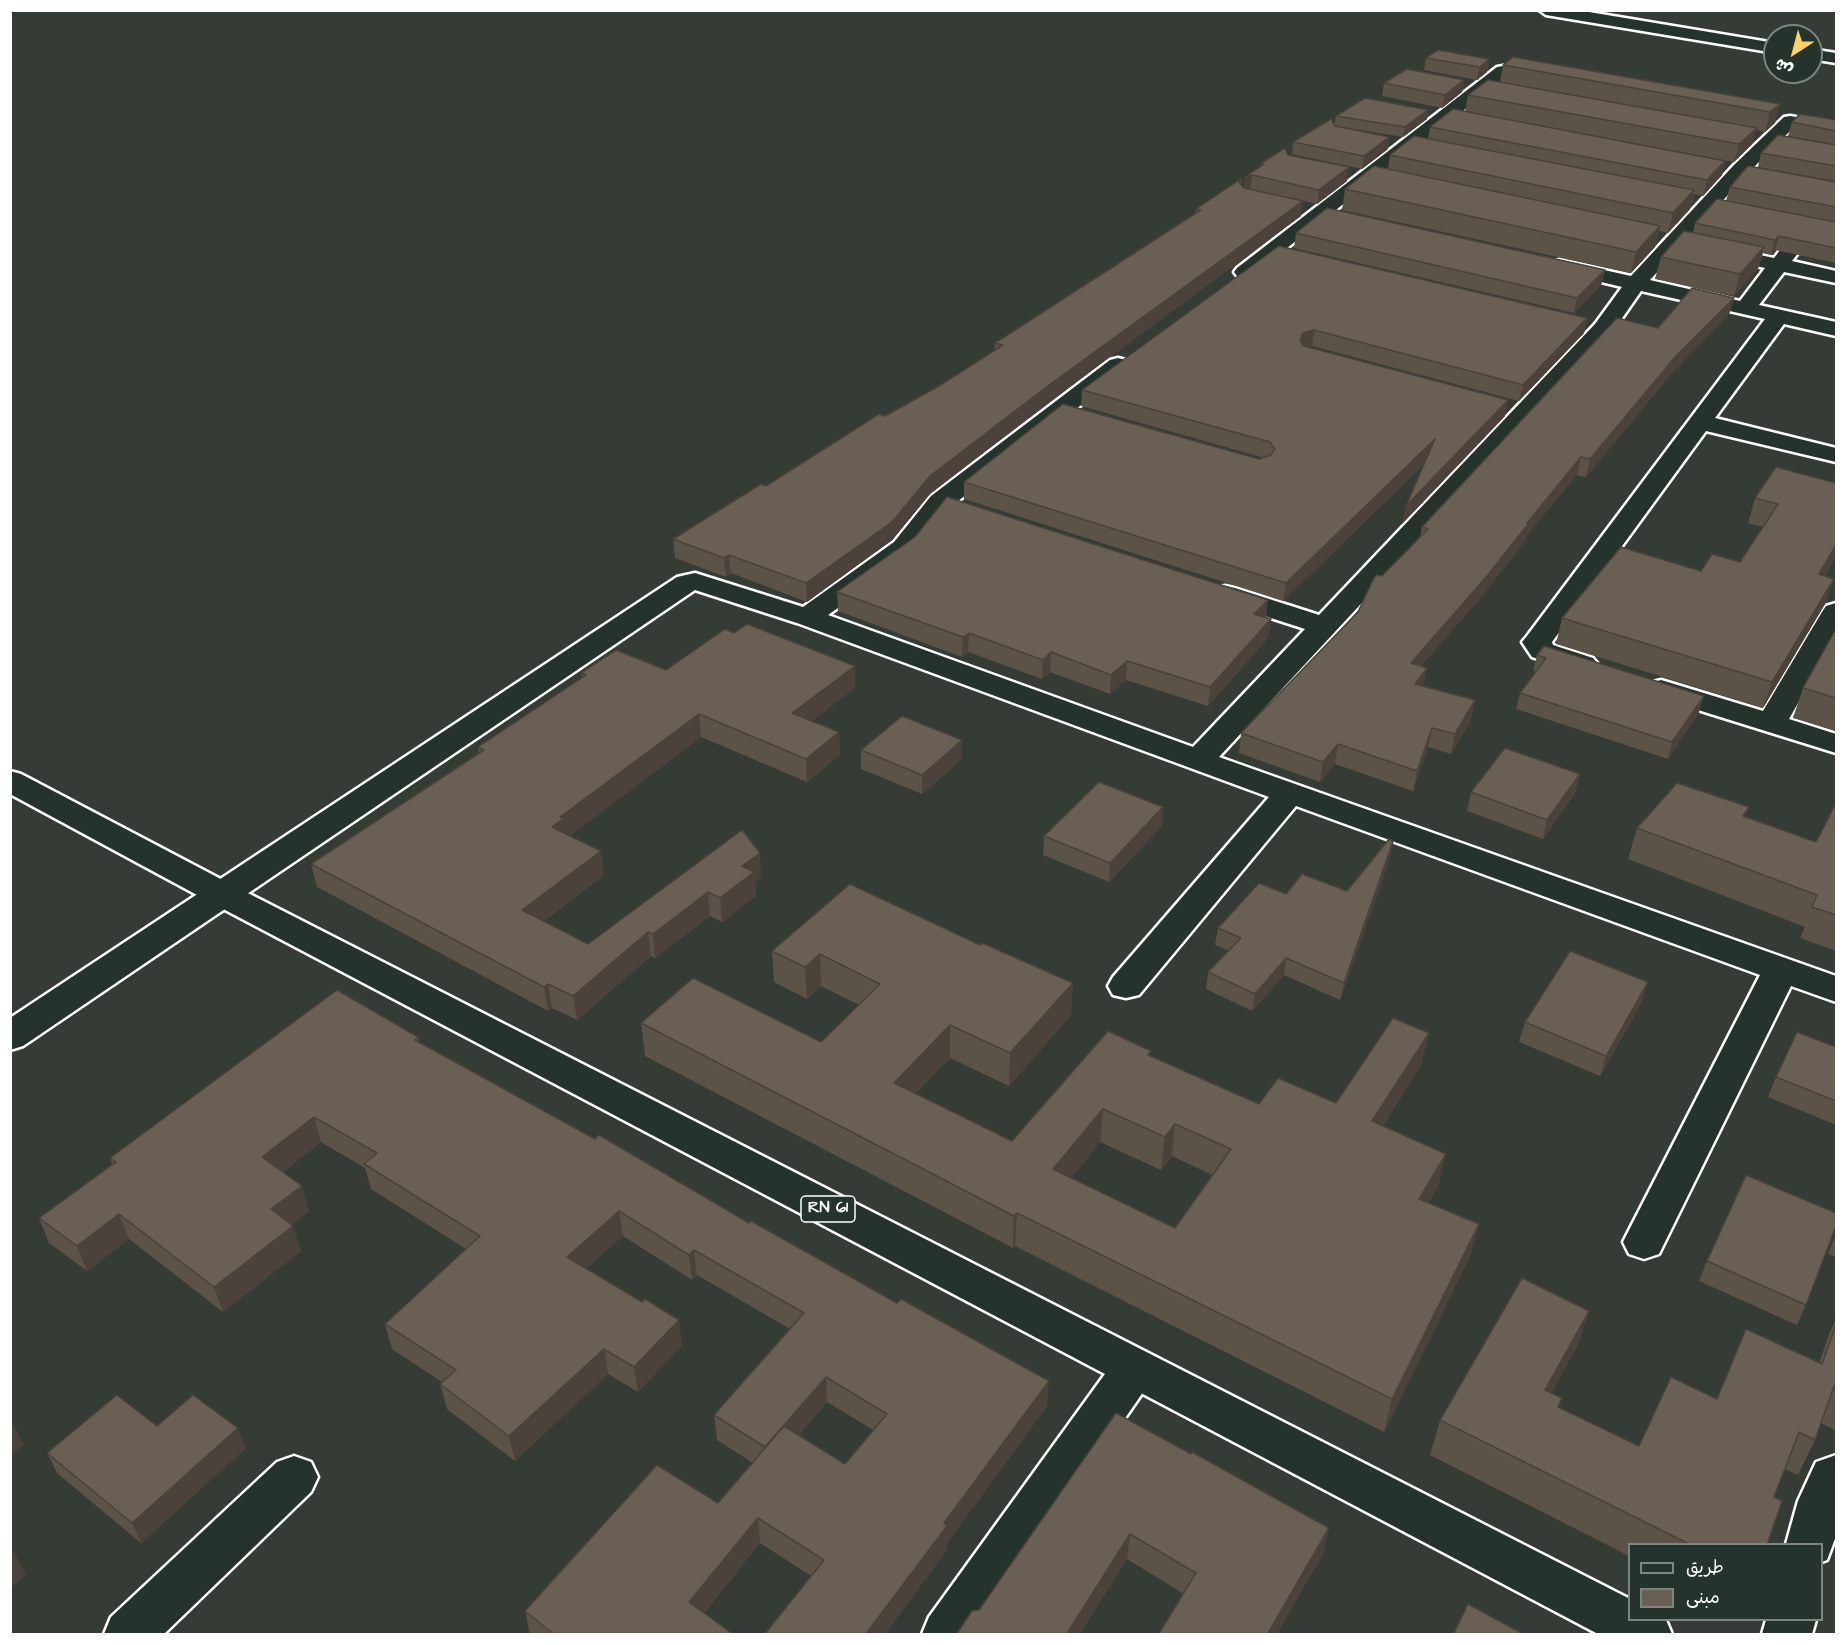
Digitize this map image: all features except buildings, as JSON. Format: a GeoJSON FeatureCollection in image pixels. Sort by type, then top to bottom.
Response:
{"type":"FeatureCollection","features":[{"type":"Feature","properties":{"kind":"street"},"geometry":{"type":"LineString","coordinates":[[1546,10],[1763,46]]}},
{"type":"Feature","properties":{"kind":"street"},"geometry":{"type":"LineString","coordinates":[[1227,285],[1322,213],[1357,175],[1408,145],[1435,113],[1491,79]]}},
{"type":"Feature","properties":{"kind":"street"},"geometry":{"type":"LineString","coordinates":[[1435,113],[1470,120]]}},
{"type":"Feature","properties":{"kind":"street"},"geometry":{"type":"LineString","coordinates":[[1198,760],[1325,626],[1512,409],[1591,326],[1636,283],[1663,240],[1708,205],[1778,130]]}},
{"type":"Feature","properties":{"kind":"street"},"geometry":{"type":"LineString","coordinates":[[1386,141],[1432,150]]}},
{"type":"Feature","properties":{"kind":"street"},"geometry":{"type":"LineString","coordinates":[[1357,175],[1390,182]]}},
{"type":"Feature","properties":{"kind":"street"},"geometry":{"type":"LineString","coordinates":[[1744,308],[1779,265],[1819,227],[1836,190],[1815,184]]}},
{"type":"Feature","properties":{"kind":"street"},"geometry":{"type":"LineString","coordinates":[[1291,206],[1345,218]]}},
{"type":"Feature","properties":{"kind":"street"},"geometry":{"type":"LineString","coordinates":[[1787,221],[1819,227]]}},
{"type":"Feature","properties":{"kind":"street"},"geometry":{"type":"LineString","coordinates":[[1663,240],[1836,277]]}},
{"type":"Feature","properties":{"kind":"street"},"geometry":{"type":"LineString","coordinates":[[1273,251],[1296,256]]}},
{"type":"Feature","properties":{"kind":"street"},"geometry":{"type":"LineString","coordinates":[[1543,262],[1836,329]]}},
{"type":"Feature","properties":{"kind":"street"},"geometry":{"type":"LineString","coordinates":[[1608,672],[1542,651],[1538,648],[1537,642],[1779,316]]}},
{"type":"Feature","properties":{"kind":"street"},"geometry":{"type":"LineString","coordinates":[[807,617],[904,548],[940,502],[1058,409],[1133,354]]}},
{"type":"Feature","properties":{"kind":"street"},"geometry":{"type":"LineString","coordinates":[[1058,409],[1092,418]]}},
{"type":"Feature","properties":{"kind":"street"},"geometry":{"type":"LineString","coordinates":[[1700,422],[1836,455]]}},
{"type":"Feature","properties":{"kind":"street"},"geometry":{"type":"LineString","coordinates":[[940,502],[974,513]]}},
{"type":"Feature","properties":{"kind":"street"},"geometry":{"type":"LineString","coordinates":[[10,1037],[687,584],[701,582],[807,617],[1198,760],[1836,988]]}},
{"type":"Feature","properties":{"kind":"street"},"geometry":{"type":"LineString","coordinates":[[1200,586],[1325,626]]}},
{"type":"Feature","properties":{"kind":"street"},"geometry":{"type":"LineString","coordinates":[[1772,723],[1836,612]]}},
{"type":"Feature","properties":{"kind":"street"},"geometry":{"type":"LineString","coordinates":[[1641,682],[1836,744]]}},
{"type":"Feature","properties":{"kind":"street","name":"RN 61"},"geometry":{"type":"LineString","coordinates":[[10,781],[222,894],[1647,1635]]}},
{"type":"Feature","properties":{"kind":"street"},"geometry":{"type":"LineString","coordinates":[[1126,986],[1290,793]]}},
{"type":"Feature","properties":{"kind":"street"},"geometry":{"type":"LineString","coordinates":[[1644,1242],[1781,969]]}},
{"type":"Feature","properties":{"kind":"street"},"geometry":{"type":"LineString","coordinates":[[947,1635],[1134,1369]]}},
{"type":"Feature","properties":{"kind":"street"},"geometry":{"type":"LineString","coordinates":[[129,1635],[294,1476]]}},
{"type":"Feature","properties":{"kind":"street"},"geometry":{"type":"LineString","coordinates":[[1811,1543],[1822,1501],[1833,1477],[1836,1476]]}}]}
